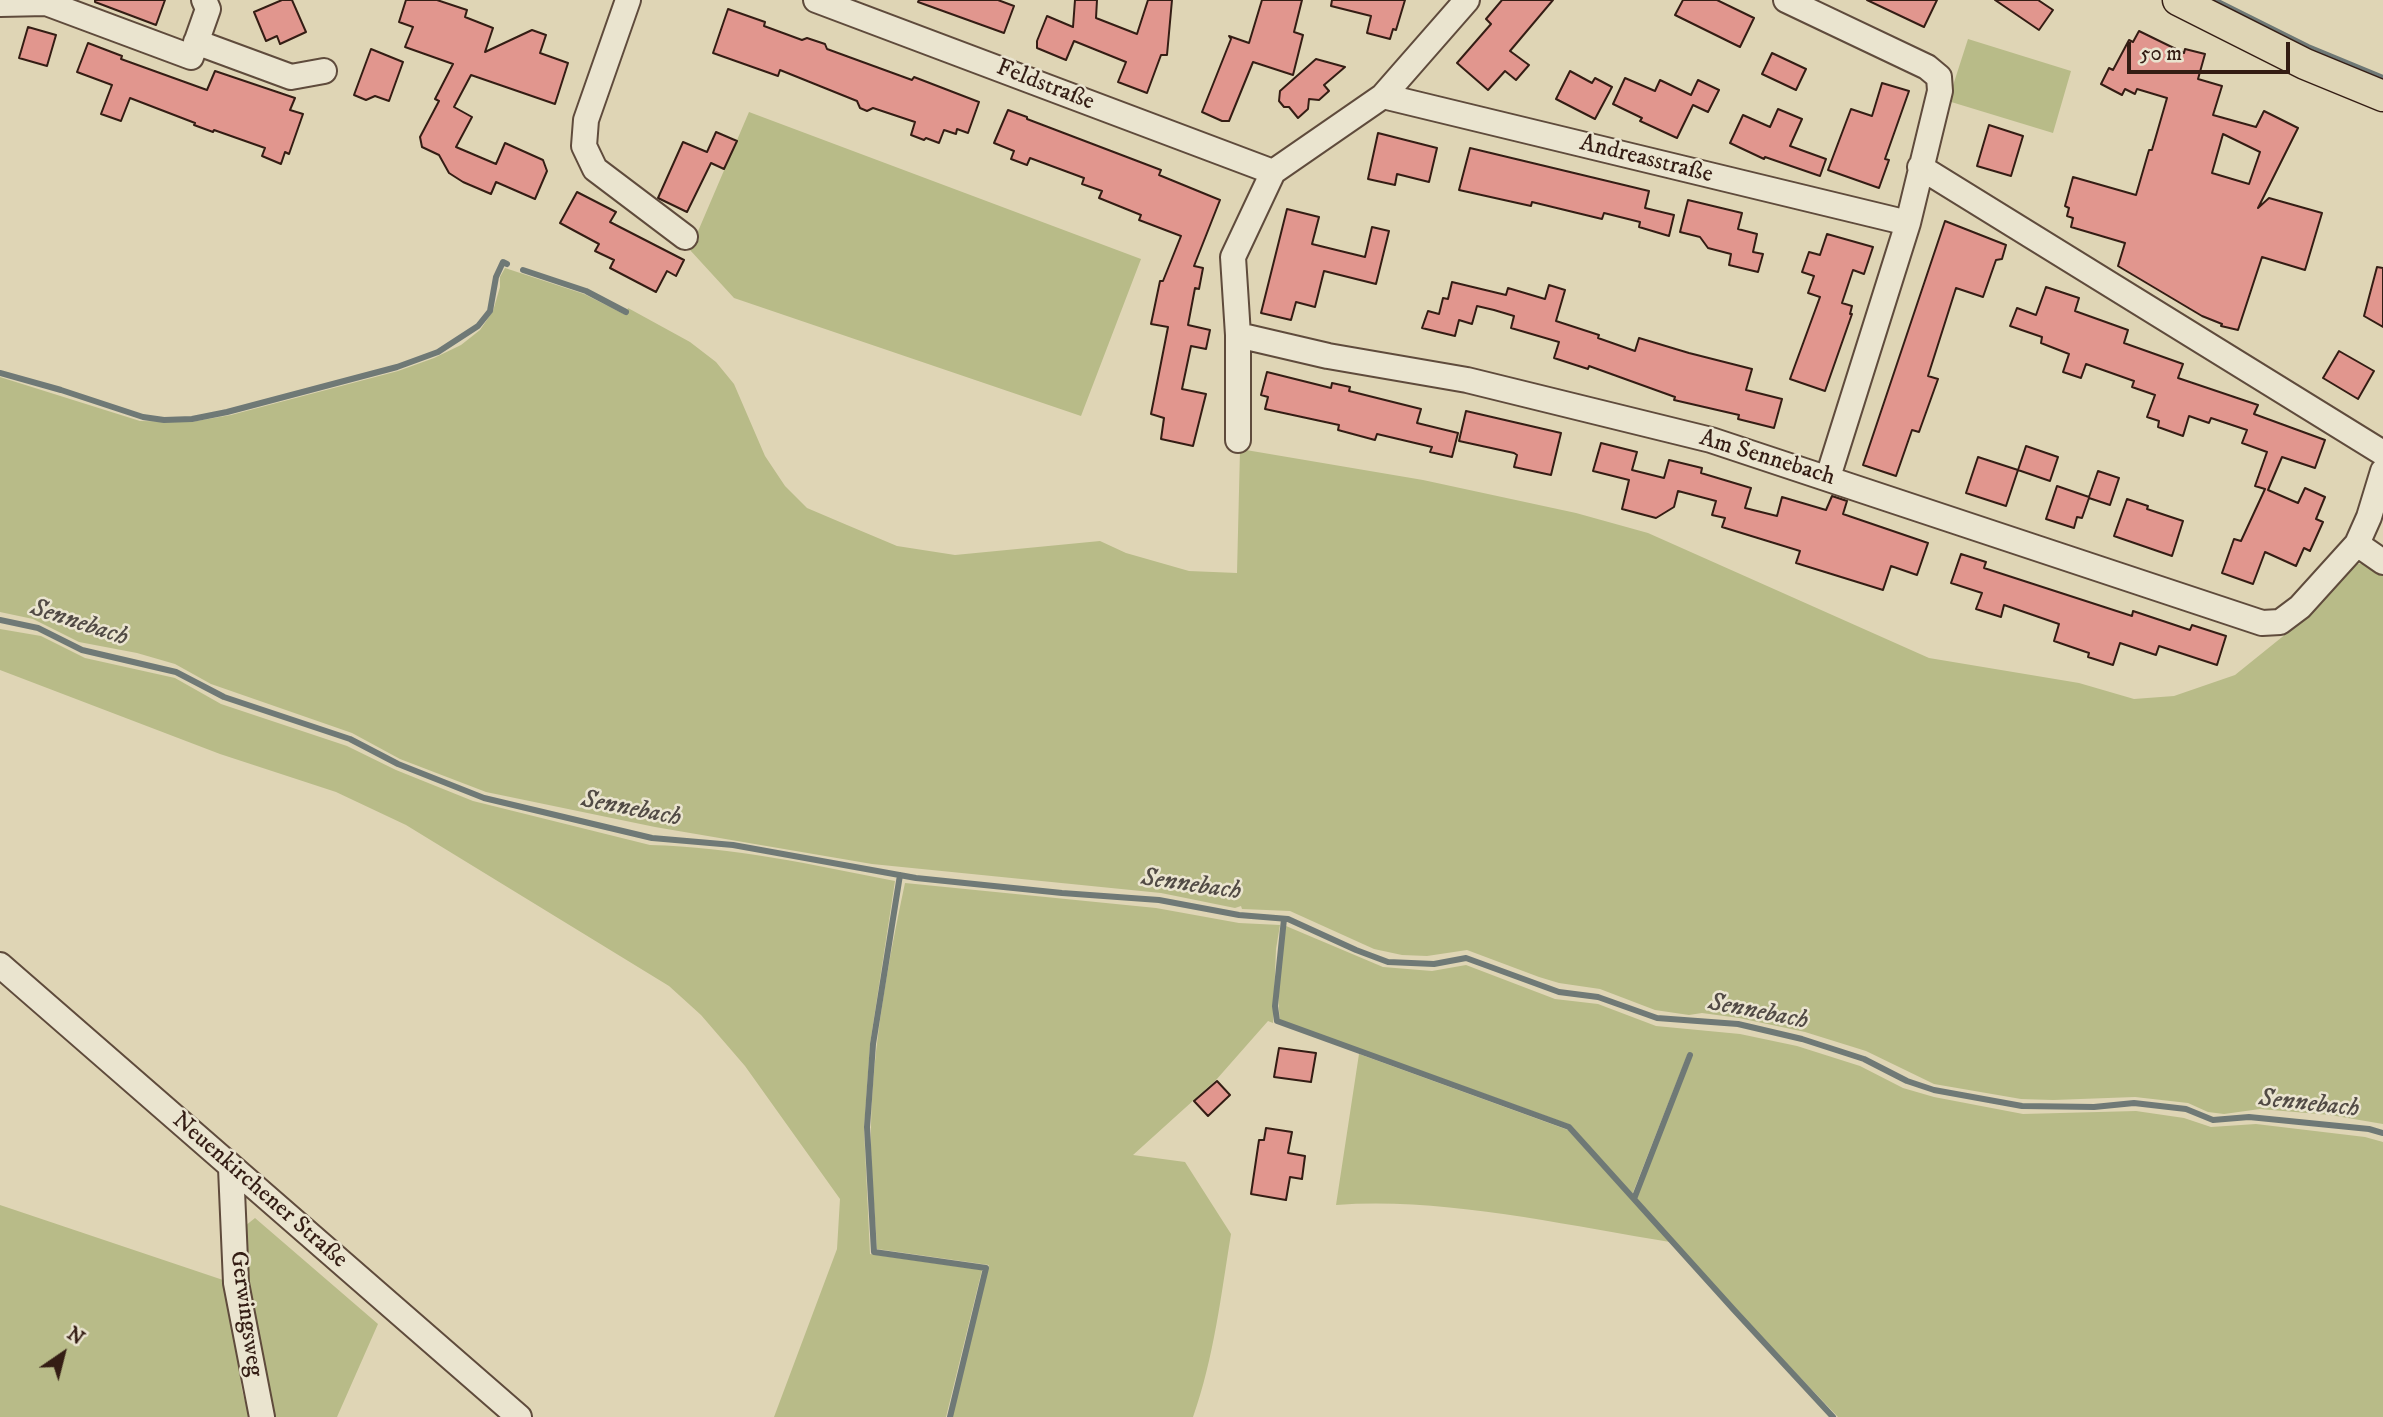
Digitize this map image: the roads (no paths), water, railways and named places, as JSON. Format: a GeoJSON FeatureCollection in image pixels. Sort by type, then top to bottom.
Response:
{"type":"FeatureCollection","features":[{"type":"Feature","properties":{"kind":"main road"},"geometry":{"type":"LineString","coordinates":[[2178,0],[2305,64],[2383,96]]}},
{"type":"Feature","properties":{"kind":"street"},"geometry":{"type":"LineString","coordinates":[[0,4],[46,3],[191,57],[208,9],[204,0]]}},
{"type":"Feature","properties":{"kind":"street"},"geometry":{"type":"LineString","coordinates":[[628,0],[586,120],[584,146],[595,169],[685,237]]}},
{"type":"Feature","properties":{"kind":"street","name":"Feldstraße"},"geometry":{"type":"LineString","coordinates":[[817,0],[1273,172]]}},
{"type":"Feature","properties":{"kind":"street"},"geometry":{"type":"LineString","coordinates":[[1238,440],[1238,335],[1233,257],[1273,172],[1383,96],[1467,0]]}},
{"type":"Feature","properties":{"kind":"street"},"geometry":{"type":"LineString","coordinates":[[1786,0],[1927,67],[1939,77],[1941,91],[1908,223],[1828,477]]}},
{"type":"Feature","properties":{"kind":"street"},"geometry":{"type":"LineString","coordinates":[[196,42],[291,78],[324,71]]}},
{"type":"Feature","properties":{"kind":"street","name":"Andreasstraße"},"geometry":{"type":"LineString","coordinates":[[1383,96],[1908,223]]}},
{"type":"Feature","properties":{"kind":"street"},"geometry":{"type":"LineString","coordinates":[[1920,167],[2383,453]]}},
{"type":"Feature","properties":{"kind":"street","name":"Am Sennebach"},"geometry":{"type":"LineString","coordinates":[[1238,335],[1328,356],[1467,380],[1712,440],[2262,623],[2280,622],[2300,607],[2357,544],[2369,517],[2383,471]]}},
{"type":"Feature","properties":{"kind":"street"},"geometry":{"type":"LineString","coordinates":[[2357,544],[2383,562]]}},
{"type":"Feature","properties":{"kind":"street","name":"Neuenkirchener Straße"},"geometry":{"type":"LineString","coordinates":[[0,965],[519,1417]]}},
{"type":"Feature","properties":{"kind":"street","name":"Gerwingsweg"},"geometry":{"type":"LineString","coordinates":[[231,1168],[236,1283],[262,1417]]}},
{"type":"Feature","properties":{"kind":"waterway"},"geometry":{"type":"LineString","coordinates":[[2214,0],[2308,47],[2383,78]]}},
{"type":"Feature","properties":{"kind":"waterway"},"geometry":{"type":"LineString","coordinates":[[0,373],[143,417],[164,420],[192,419],[227,412],[397,367],[438,352],[478,326],[490,311],[496,277],[503,262],[507,264]]}},
{"type":"Feature","properties":{"kind":"waterway"},"geometry":{"type":"LineString","coordinates":[[523,270],[586,291],[626,312]]}},
{"type":"Feature","properties":{"kind":"waterway","name":"Sennebach"},"geometry":{"type":"LineString","coordinates":[[0,620],[38,628],[82,650],[176,672],[224,697],[350,739],[398,764],[484,798],[652,838],[733,845],[916,878],[1159,900],[1239,915],[1288,919],[1388,962],[1434,964],[1466,958],[1559,992],[1598,997],[1657,1018],[1738,1024],[1802,1039],[1864,1059],[1907,1081],[1934,1090],[2022,1106],[2094,1107],[2134,1103],[2186,1109],[2213,1120],[2249,1117],[2369,1129],[2383,1133]]}},
{"type":"Feature","properties":{"kind":"waterway"},"geometry":{"type":"LineString","coordinates":[[900,875],[873,1044],[867,1127],[874,1252],[986,1268],[950,1417]]}},
{"type":"Feature","properties":{"kind":"waterway"},"geometry":{"type":"LineString","coordinates":[[1284,919],[1275,1006],[1277,1021],[1569,1127],[1833,1417]]}},
{"type":"Feature","properties":{"kind":"waterway"},"geometry":{"type":"LineString","coordinates":[[1634,1199],[1690,1055]]}}]}
